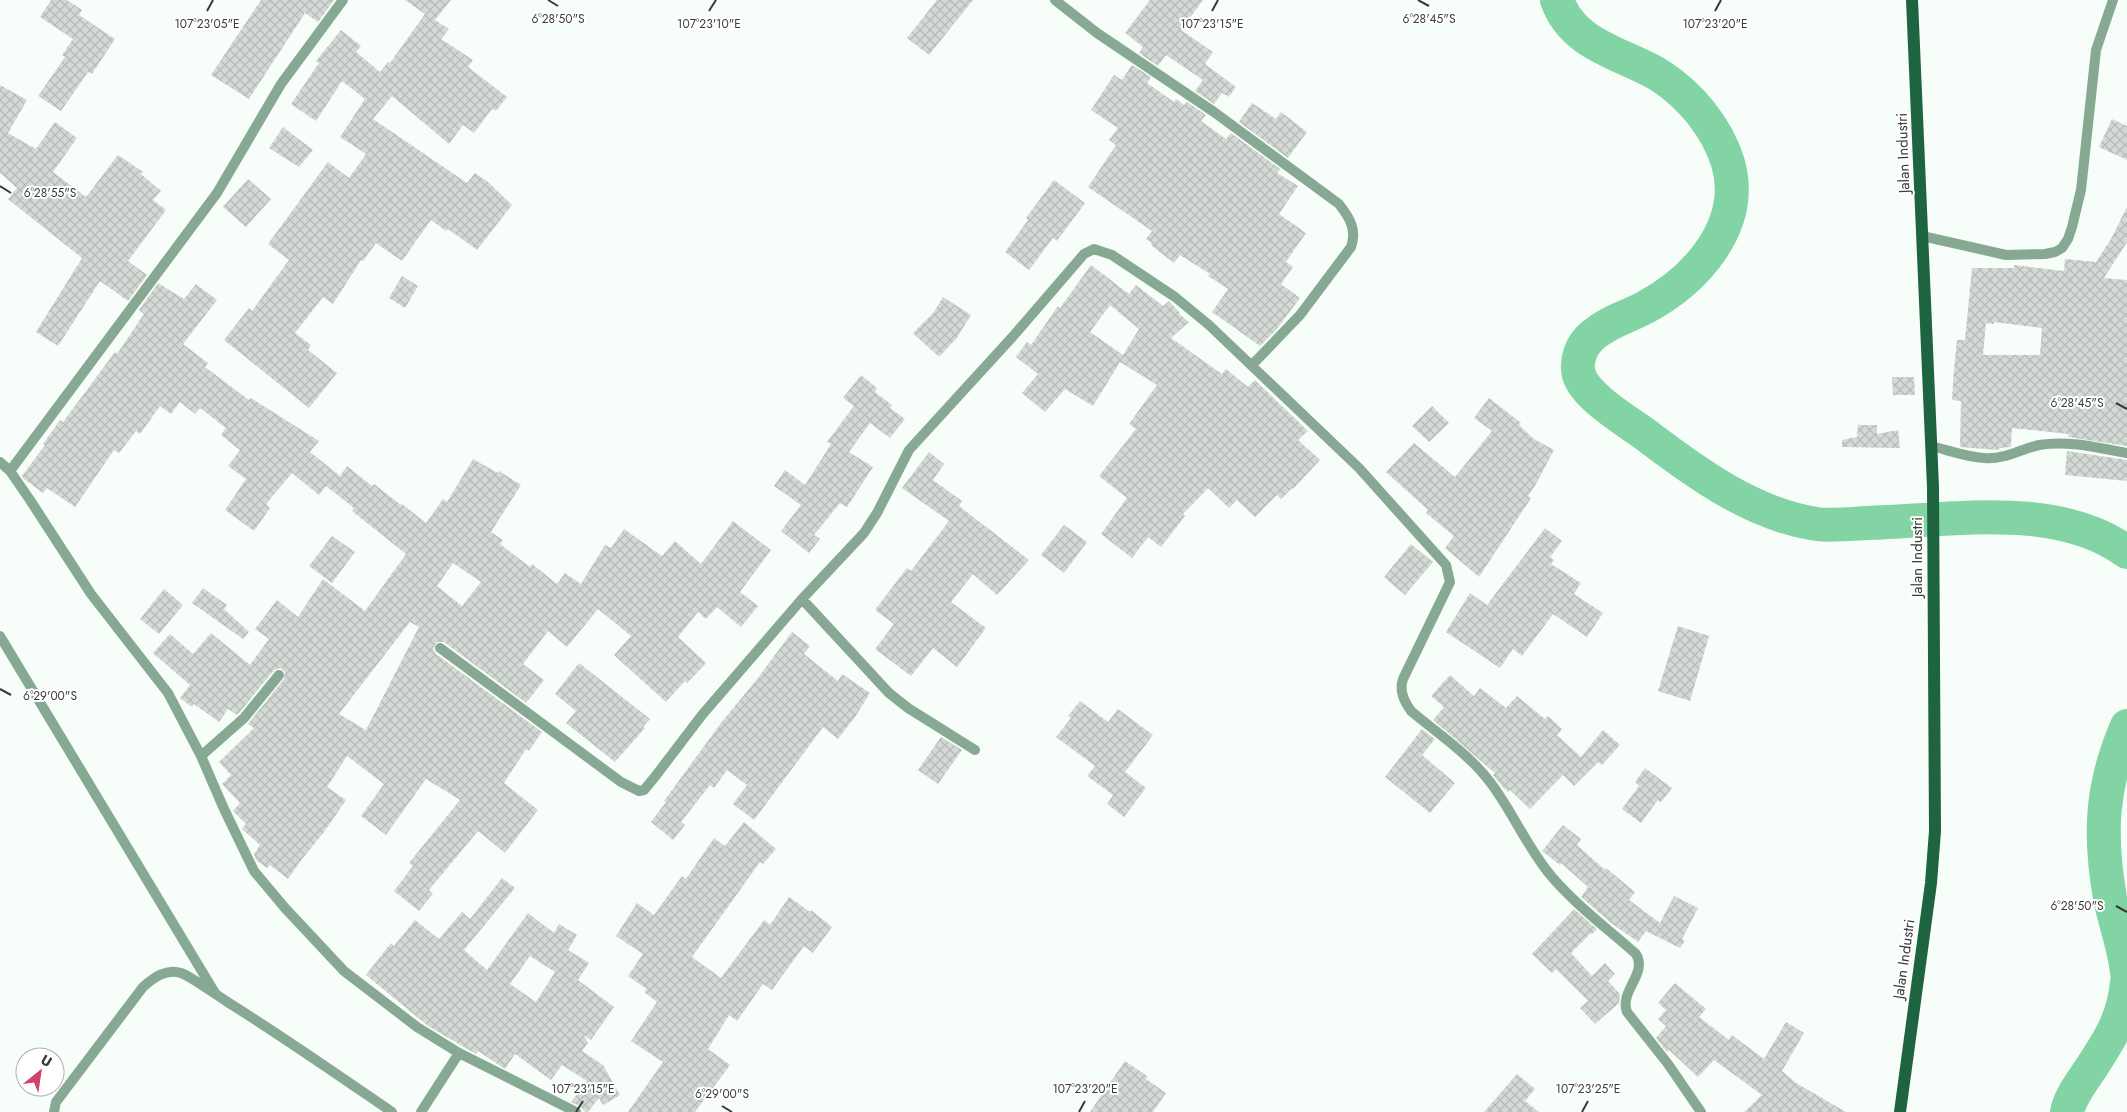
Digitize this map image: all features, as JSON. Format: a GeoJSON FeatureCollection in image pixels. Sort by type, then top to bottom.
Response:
{"type":"FeatureCollection","features":[{"type":"Feature","properties":{"kind":"main road","name":"Jalan Industri"},"geometry":{"type":"LineString","coordinates":[[1900,1112],[1931,883],[1935,831],[1933,486],[1912,0]]}},
{"type":"Feature","properties":{"kind":"street"},"geometry":{"type":"LineString","coordinates":[[10,471],[217,193],[281,84],[343,0]]}},
{"type":"Feature","properties":{"kind":"street"},"geometry":{"type":"LineString","coordinates":[[1054,0],[1097,33],[1230,124],[1339,204],[1353,224],[1354,238],[1350,247],[1300,315],[1252,365]]}},
{"type":"Feature","properties":{"kind":"street"},"geometry":{"type":"LineString","coordinates":[[1922,236],[2006,255],[2055,252],[2065,244],[2072,227],[2081,190],[2096,50],[2113,0]]}},
{"type":"Feature","properties":{"kind":"street"},"geometry":{"type":"LineString","coordinates":[[440,648],[621,782],[639,791],[644,790],[702,715],[802,599],[864,533],[885,498],[909,450],[1015,334],[1084,254],[1094,249],[1112,255],[1176,297],[1252,365],[1358,468],[1446,565],[1450,582],[1400,686],[1404,701],[1411,711],[1476,765],[1491,782],[1536,856],[1571,898],[1636,954],[1640,960],[1640,969],[1627,994],[1625,1005],[1627,1012],[1668,1064],[1701,1112]]}},
{"type":"Feature","properties":{"kind":"street"},"geometry":{"type":"LineString","coordinates":[[1931,446],[1982,458],[2002,457],[2038,446],[2056,443],[2082,445],[2127,453]]}},
{"type":"Feature","properties":{"kind":"street"},"geometry":{"type":"LineString","coordinates":[[0,462],[10,471],[91,594],[168,693],[201,756],[254,870],[285,908],[344,971],[417,1027],[459,1053],[576,1112]]}},
{"type":"Feature","properties":{"kind":"street"},"geometry":{"type":"LineString","coordinates":[[802,599],[888,693],[908,708],[975,750]]}},
{"type":"Feature","properties":{"kind":"street"},"geometry":{"type":"LineString","coordinates":[[0,636],[217,996]]}},
{"type":"Feature","properties":{"kind":"street"},"geometry":{"type":"LineString","coordinates":[[201,756],[244,718],[279,675]]}},
{"type":"Feature","properties":{"kind":"street"},"geometry":{"type":"LineString","coordinates":[[54,1112],[56,1102],[143,987],[155,976],[167,972],[180,973],[263,1024],[392,1112]]}},
{"type":"Feature","properties":{"kind":"street"},"geometry":{"type":"LineString","coordinates":[[421,1112],[459,1053]]}},
{"type":"Feature","properties":{"kind":"building"},"geometry":{"type":"Polygon","coordinates":[[[51,0],[67,0],[82,10],[79,15],[115,39],[92,74],[88,72],[61,111],[38,96],[65,57],[62,55],[73,39],[40,17],[51,0]]]}},
{"type":"Feature","properties":{"kind":"building"},"geometry":{"type":"Polygon","coordinates":[[[261,0],[334,0],[318,22],[305,13],[249,99],[211,75],[261,0]]]}},
{"type":"Feature","properties":{"kind":"building"},"geometry":{"type":"Polygon","coordinates":[[[405,0],[451,0],[435,20],[449,29],[441,39],[473,60],[468,67],[507,97],[496,111],[492,109],[474,133],[463,125],[449,144],[392,96],[373,119],[467,183],[475,173],[488,182],[512,205],[477,250],[448,229],[446,231],[431,220],[402,261],[376,243],[363,261],[361,260],[333,304],[323,297],[295,333],[311,345],[308,350],[337,373],[309,408],[224,340],[249,308],[252,311],[289,260],[268,244],[328,162],[349,178],[366,154],[340,137],[365,99],[342,81],[316,121],[291,104],[319,63],[316,61],[341,30],[361,46],[356,52],[380,72],[388,62],[390,63],[425,14],[405,0]]]}},
{"type":"Feature","properties":{"kind":"building"},"geometry":{"type":"Polygon","coordinates":[[[937,0],[973,0],[929,55],[907,38],[937,0]]]}},
{"type":"Feature","properties":{"kind":"building"},"geometry":{"type":"Polygon","coordinates":[[[1150,0],[1203,0],[1181,30],[1213,52],[1205,64],[1236,87],[1229,97],[1222,93],[1214,104],[1195,91],[1203,80],[1166,55],[1158,66],[1139,53],[1143,47],[1125,33],[1150,0]]]}},
{"type":"Feature","properties":{"kind":"building"},"geometry":{"type":"Polygon","coordinates":[[[1132,65],[1151,77],[1147,83],[1174,102],[1176,99],[1184,105],[1187,102],[1206,115],[1201,121],[1226,139],[1231,133],[1280,169],[1277,173],[1298,186],[1279,214],[1306,233],[1286,262],[1293,267],[1281,284],[1300,298],[1276,330],[1260,346],[1212,312],[1228,289],[1208,276],[1210,274],[1180,255],[1174,263],[1146,239],[1152,231],[1088,187],[1116,145],[1109,140],[1118,128],[1091,110],[1114,75],[1122,80],[1132,65]]]}},
{"type":"Feature","properties":{"kind":"building"},"geometry":{"type":"Polygon","coordinates":[[[0,85],[27,100],[8,133],[36,149],[55,122],[77,138],[53,172],[86,197],[118,155],[143,172],[141,174],[161,191],[153,200],[166,210],[128,261],[147,275],[128,301],[100,281],[58,346],[36,332],[82,258],[8,199],[17,188],[0,173],[0,85]]]}},
{"type":"Feature","properties":{"kind":"building"},"geometry":{"type":"Polygon","coordinates":[[[1252,103],[1276,119],[1281,112],[1307,132],[1288,158],[1239,122],[1252,103]]]}},
{"type":"Feature","properties":{"kind":"building"},"geometry":{"type":"Polygon","coordinates":[[[2112,119],[2127,126],[2127,160],[2099,147],[2112,119]]]}},
{"type":"Feature","properties":{"kind":"building"},"geometry":{"type":"Polygon","coordinates":[[[283,127],[313,150],[299,167],[269,148],[283,127]]]}},
{"type":"Feature","properties":{"kind":"building"},"geometry":{"type":"Polygon","coordinates":[[[248,179],[271,199],[246,227],[223,207],[248,179]]]}},
{"type":"Feature","properties":{"kind":"building"},"geometry":{"type":"Polygon","coordinates":[[[1054,180],[1085,203],[1057,241],[1053,238],[1029,270],[1005,252],[1028,220],[1026,218],[1054,180]]]}},
{"type":"Feature","properties":{"kind":"building"},"geometry":{"type":"Polygon","coordinates":[[[2127,207],[2127,242],[2104,278],[2127,280],[2127,446],[2068,437],[2069,434],[2012,428],[2011,447],[1998,450],[1960,447],[1961,401],[1952,400],[1954,369],[1957,340],[1965,340],[1972,268],[2014,268],[2014,265],[2064,271],[2065,259],[2096,262],[2111,239],[2127,207]],[[1994,322],[1994,324],[1986,323],[1983,355],[2040,355],[2042,328],[1994,322]]]}},
{"type":"Feature","properties":{"kind":"building"},"geometry":{"type":"Polygon","coordinates":[[[1091,265],[1129,294],[1136,285],[1163,306],[1169,301],[1179,314],[1189,322],[1171,338],[1222,374],[1226,369],[1248,387],[1255,380],[1308,431],[1298,440],[1320,460],[1293,489],[1281,499],[1277,495],[1255,517],[1237,500],[1229,508],[1208,488],[1183,514],[1185,516],[1161,547],[1148,537],[1132,558],[1101,534],[1127,498],[1099,476],[1136,429],[1129,424],[1157,385],[1120,362],[1093,406],[1065,389],[1045,412],[1022,393],[1038,374],[1016,357],[1027,342],[1031,345],[1058,306],[1060,308],[1091,265]],[[1110,305],[1090,332],[1123,355],[1139,329],[1110,305]]]}},
{"type":"Feature","properties":{"kind":"building"},"geometry":{"type":"Polygon","coordinates":[[[402,276],[418,286],[405,308],[389,298],[402,276]]]}},
{"type":"Feature","properties":{"kind":"building"},"geometry":{"type":"Polygon","coordinates":[[[158,283],[184,299],[196,284],[217,300],[183,344],[208,363],[205,367],[249,400],[251,398],[319,441],[310,452],[340,476],[347,466],[372,486],[374,484],[426,523],[443,499],[447,502],[473,459],[498,473],[499,471],[521,485],[491,532],[503,540],[500,544],[530,567],[532,564],[557,584],[565,573],[581,584],[605,545],[611,548],[624,529],[662,556],[675,541],[701,564],[733,521],[771,550],[740,592],[758,606],[741,627],[717,607],[706,619],[698,612],[678,637],[706,663],[687,683],[685,681],[666,702],[614,655],[631,636],[598,609],[567,647],[548,631],[523,664],[544,680],[526,703],[444,642],[437,642],[433,648],[436,654],[542,732],[529,751],[526,749],[504,783],[538,810],[505,853],[478,831],[429,890],[433,894],[419,911],[394,891],[413,866],[409,863],[460,800],[426,779],[386,835],[361,816],[384,784],[347,756],[327,787],[346,800],[288,879],[270,865],[267,868],[256,860],[254,854],[260,845],[242,829],[246,824],[233,811],[240,803],[222,784],[231,775],[219,762],[254,728],[248,724],[284,679],[285,672],[281,668],[274,670],[237,715],[228,709],[219,722],[194,704],[192,707],[180,698],[190,685],[153,653],[170,634],[193,654],[211,633],[250,665],[269,639],[255,629],[277,600],[298,617],[323,579],[365,611],[406,554],[352,511],[354,508],[326,486],[319,495],[292,473],[266,504],[270,508],[254,531],[225,510],[246,479],[228,466],[240,450],[221,435],[226,428],[200,408],[195,414],[180,402],[171,414],[160,406],[140,434],[136,431],[119,453],[114,450],[75,507],[47,488],[43,493],[24,479],[22,476],[45,445],[43,444],[60,420],[63,422],[115,352],[117,354],[144,314],[139,310],[158,283]],[[453,563],[437,586],[462,606],[481,582],[453,563]],[[410,622],[339,714],[366,730],[419,627],[410,622]]]}},
{"type":"Feature","properties":{"kind":"building"},"geometry":{"type":"Polygon","coordinates":[[[943,297],[971,315],[956,339],[939,357],[913,333],[934,312],[943,297]]]}},
{"type":"Feature","properties":{"kind":"building"},"geometry":{"type":"Polygon","coordinates":[[[861,375],[877,388],[875,392],[892,405],[890,408],[905,419],[890,438],[870,423],[849,452],[873,467],[847,507],[840,503],[814,535],[820,539],[809,553],[781,531],[801,505],[774,486],[785,470],[805,485],[831,444],[827,442],[854,406],[843,398],[861,375]]]}},
{"type":"Feature","properties":{"kind":"building"},"geometry":{"type":"Polygon","coordinates":[[[1892,377],[1914,377],[1915,395],[1893,395],[1892,377]]]}},
{"type":"Feature","properties":{"kind":"building"},"geometry":{"type":"Polygon","coordinates":[[[1489,398],[1521,423],[1519,425],[1534,439],[1554,450],[1528,496],[1531,498],[1479,577],[1445,548],[1454,536],[1426,513],[1428,510],[1386,472],[1414,443],[1455,477],[1492,431],[1474,418],[1489,398]]]}},
{"type":"Feature","properties":{"kind":"building"},"geometry":{"type":"Polygon","coordinates":[[[1432,406],[1449,423],[1429,442],[1412,426],[1432,406]]]}},
{"type":"Feature","properties":{"kind":"building"},"geometry":{"type":"Polygon","coordinates":[[[1858,425],[1877,425],[1877,434],[1898,430],[1900,448],[1842,447],[1842,440],[1857,437],[1858,425]]]}},
{"type":"Feature","properties":{"kind":"building"},"geometry":{"type":"Polygon","coordinates":[[[2067,451],[2127,460],[2127,481],[2065,475],[2067,451]]]}},
{"type":"Feature","properties":{"kind":"building"},"geometry":{"type":"Polygon","coordinates":[[[929,452],[944,464],[933,480],[962,501],[959,506],[1029,560],[997,595],[973,574],[951,602],[986,628],[957,667],[933,648],[911,676],[875,649],[894,624],[875,610],[907,568],[911,571],[949,521],[902,488],[929,452]]]}},
{"type":"Feature","properties":{"kind":"building"},"geometry":{"type":"Polygon","coordinates":[[[1064,525],[1087,542],[1064,573],[1041,555],[1064,525]]]}},
{"type":"Feature","properties":{"kind":"building"},"geometry":{"type":"Polygon","coordinates":[[[1545,528],[1562,541],[1550,557],[1554,560],[1551,564],[1581,583],[1574,594],[1603,613],[1587,637],[1553,614],[1522,656],[1513,649],[1500,668],[1446,632],[1470,593],[1487,605],[1545,528]]]}},
{"type":"Feature","properties":{"kind":"building"},"geometry":{"type":"Polygon","coordinates":[[[332,536],[355,552],[332,583],[309,566],[332,536]]]}},
{"type":"Feature","properties":{"kind":"building"},"geometry":{"type":"Polygon","coordinates":[[[1411,544],[1433,562],[1405,595],[1384,577],[1411,544]]]}},
{"type":"Feature","properties":{"kind":"building"},"geometry":{"type":"Polygon","coordinates":[[[203,588],[227,605],[224,609],[249,632],[243,639],[192,603],[203,588]]]}},
{"type":"Feature","properties":{"kind":"building"},"geometry":{"type":"Polygon","coordinates":[[[164,589],[183,605],[159,634],[140,619],[164,589]]]}},
{"type":"Feature","properties":{"kind":"building"},"geometry":{"type":"Polygon","coordinates":[[[1678,626],[1709,636],[1690,701],[1658,691],[1678,626]]]}},
{"type":"Feature","properties":{"kind":"building"},"geometry":{"type":"Polygon","coordinates":[[[792,632],[810,646],[804,654],[838,681],[842,674],[870,693],[838,739],[823,727],[754,820],[733,804],[747,785],[727,770],[714,788],[710,785],[681,822],[685,825],[673,840],[651,822],[666,802],[664,801],[721,723],[792,632]]]}},
{"type":"Feature","properties":{"kind":"building"},"geometry":{"type":"Polygon","coordinates":[[[579,663],[650,719],[643,727],[645,728],[615,762],[566,723],[576,711],[555,694],[579,663]]]}},
{"type":"Feature","properties":{"kind":"building"},"geometry":{"type":"Polygon","coordinates":[[[1450,675],[1474,696],[1480,688],[1506,708],[1517,696],[1545,719],[1548,716],[1562,729],[1557,735],[1581,757],[1603,730],[1620,745],[1602,765],[1598,762],[1574,786],[1563,775],[1530,809],[1510,790],[1508,792],[1501,785],[1493,775],[1495,773],[1433,720],[1444,707],[1431,696],[1450,675]]]}},
{"type":"Feature","properties":{"kind":"building"},"geometry":{"type":"Polygon","coordinates":[[[1080,701],[1108,722],[1118,709],[1153,735],[1125,772],[1146,788],[1124,817],[1107,804],[1113,795],[1087,776],[1095,766],[1056,737],[1071,718],[1068,716],[1080,701]]]}},
{"type":"Feature","properties":{"kind":"building"},"geometry":{"type":"Polygon","coordinates":[[[1422,729],[1435,739],[1422,755],[1455,783],[1430,813],[1385,777],[1422,729]]]}},
{"type":"Feature","properties":{"kind":"building"},"geometry":{"type":"Polygon","coordinates":[[[941,737],[962,750],[938,784],[918,770],[941,737]]]}},
{"type":"Feature","properties":{"kind":"building"},"geometry":{"type":"Polygon","coordinates":[[[1645,768],[1672,788],[1661,802],[1658,800],[1641,823],[1622,809],[1639,786],[1635,782],[1645,768]]]}},
{"type":"Feature","properties":{"kind":"building"},"geometry":{"type":"Polygon","coordinates":[[[744,822],[776,849],[763,864],[760,862],[692,957],[721,978],[764,920],[770,925],[789,897],[810,912],[811,910],[832,927],[813,953],[804,946],[772,990],[763,984],[737,1021],[729,1015],[708,1049],[730,1065],[695,1112],[628,1112],[663,1062],[631,1041],[657,1002],[644,992],[647,989],[628,976],[643,954],[616,936],[637,903],[654,915],[682,876],[686,879],[714,838],[725,846],[744,822]]]}},
{"type":"Feature","properties":{"kind":"building"},"geometry":{"type":"Polygon","coordinates":[[[1563,825],[1581,839],[1577,845],[1604,869],[1606,868],[1635,892],[1629,900],[1660,923],[1674,896],[1698,908],[1682,939],[1685,941],[1680,948],[1646,931],[1638,942],[1611,923],[1581,897],[1588,887],[1561,863],[1560,865],[1542,851],[1563,825]]]}},
{"type":"Feature","properties":{"kind":"building"},"geometry":{"type":"Polygon","coordinates":[[[502,878],[515,888],[464,950],[487,970],[528,913],[554,933],[559,924],[577,935],[568,950],[589,963],[578,980],[614,1007],[591,1040],[584,1035],[588,1043],[582,1051],[603,1065],[620,1095],[603,1105],[599,1098],[588,1112],[585,1112],[580,1106],[571,1102],[587,1081],[562,1065],[551,1080],[515,1054],[505,1069],[478,1051],[476,1054],[428,1026],[366,975],[391,943],[394,946],[415,920],[439,939],[462,912],[470,919],[502,878]],[[530,956],[510,984],[536,1002],[555,972],[530,956]]]}},
{"type":"Feature","properties":{"kind":"building"},"geometry":{"type":"Polygon","coordinates":[[[1574,909],[1597,929],[1571,953],[1592,976],[1605,963],[1615,974],[1608,981],[1620,994],[1619,1003],[1595,1024],[1580,1008],[1588,1001],[1556,969],[1552,973],[1532,954],[1574,909]]]}},
{"type":"Feature","properties":{"kind":"building"},"geometry":{"type":"Polygon","coordinates":[[[1675,983],[1706,1009],[1699,1017],[1729,1040],[1732,1035],[1764,1059],[1786,1022],[1804,1033],[1782,1071],[1796,1083],[1846,1112],[1744,1112],[1762,1095],[1714,1060],[1698,1077],[1669,1050],[1667,1052],[1656,1038],[1666,1026],[1658,1019],[1666,1010],[1658,1003],[1675,983]]]}},
{"type":"Feature","properties":{"kind":"building"},"geometry":{"type":"Polygon","coordinates":[[[1125,1061],[1147,1076],[1146,1079],[1166,1093],[1153,1112],[1090,1112],[1125,1061]]]}},
{"type":"Feature","properties":{"kind":"building"},"geometry":{"type":"Polygon","coordinates":[[[1517,1074],[1535,1089],[1525,1101],[1539,1112],[1484,1112],[1517,1074]]]}},
{"type":"Feature","properties":{"kind":"waterway"},"geometry":{"type":"LineString","coordinates":[[1557,0],[1564,16],[1574,28],[1587,38],[1659,75],[1692,102],[1717,137],[1728,163],[1732,186],[1730,208],[1723,229],[1712,249],[1698,267],[1663,297],[1605,327],[1593,335],[1586,343],[1580,353],[1579,375],[1583,383],[1598,400],[1685,464],[1726,490],[1769,511],[1792,519],[1828,525],[2001,517],[2035,519],[2068,525],[2099,536],[2127,552]]}},
{"type":"Feature","properties":{"kind":"waterway"},"geometry":{"type":"LineString","coordinates":[[2127,726],[2118,748],[2107,790],[2104,831],[2104,853],[2110,898],[2127,972]]}},
{"type":"Feature","properties":{"kind":"waterway"},"geometry":{"type":"LineString","coordinates":[[2067,1112],[2076,1090],[2103,1050],[2114,1029],[2123,1007],[2127,982]]}}]}
